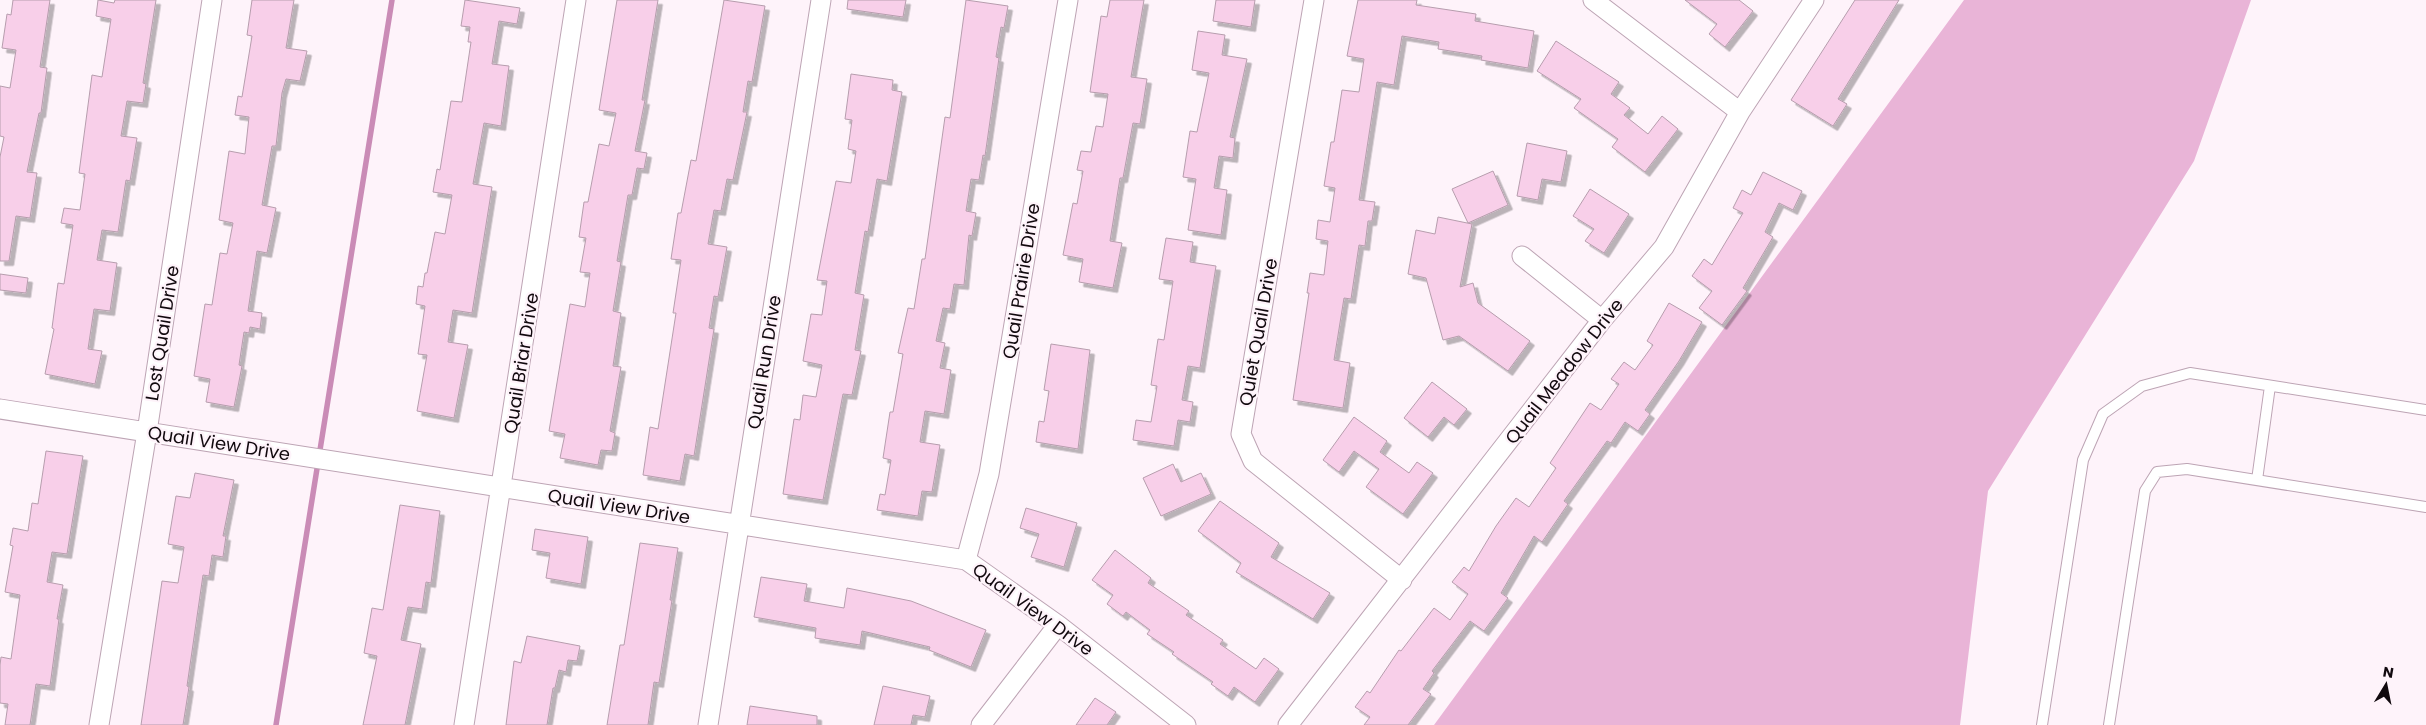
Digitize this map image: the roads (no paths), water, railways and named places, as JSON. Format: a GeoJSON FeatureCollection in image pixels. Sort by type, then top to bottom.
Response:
{"type":"FeatureCollection","features":[{"type":"Feature","properties":{"kind":"street","name":"Lost Quail Drive"},"geometry":{"type":"LineString","coordinates":[[99,725],[147,432],[212,0]]}},
{"type":"Feature","properties":{"kind":"street","name":"Quail Briar Drive"},"geometry":{"type":"LineString","coordinates":[[464,725],[576,0]]}},
{"type":"Feature","properties":{"kind":"street","name":"Quail Run Drive"},"geometry":{"type":"LineString","coordinates":[[708,725],[821,0]]}},
{"type":"Feature","properties":{"kind":"street","name":"Quail Prairie Drive"},"geometry":{"type":"LineString","coordinates":[[966,560],[990,474],[1068,0]]}},
{"type":"Feature","properties":{"kind":"street"},"geometry":{"type":"LineString","coordinates":[[1593,0],[1740,112]]}},
{"type":"Feature","properties":{"kind":"street","name":"Quail Meadow Drive"},"geometry":{"type":"LineString","coordinates":[[1288,725],[1602,320],[1664,248],[1740,112],[1814,0]]}},
{"type":"Feature","properties":{"kind":"street","name":"Quiet Quail Drive"},"geometry":{"type":"LineString","coordinates":[[1313,7],[1241,434],[1253,461],[1402,580]]}},
{"type":"Feature","properties":{"kind":"street"},"geometry":{"type":"LineString","coordinates":[[1522,256],[1602,320]]}},
{"type":"Feature","properties":{"kind":"street","name":"Quail View Drive"},"geometry":{"type":"LineString","coordinates":[[0,409],[966,560],[1058,625],[1186,725]]}},
{"type":"Feature","properties":{"kind":"street"},"geometry":{"type":"LineString","coordinates":[[981,725],[1058,625]]}},
{"type":"Feature","properties":{"kind":"lane"},"geometry":{"type":"LineString","coordinates":[[2042,725],[2083,460],[2103,414],[2142,386],[2190,373],[2426,410]]}},
{"type":"Feature","properties":{"kind":"lane"},"geometry":{"type":"LineString","coordinates":[[2257,480],[2270,386]]}},
{"type":"Feature","properties":{"kind":"lane"},"geometry":{"type":"LineString","coordinates":[[2109,725],[2145,491],[2157,472],[2186,469],[2426,507]]}},
{"type":"Feature","properties":{"kind":"waterway"},"geometry":{"type":"LineString","coordinates":[[276,725],[392,0]]}}]}
